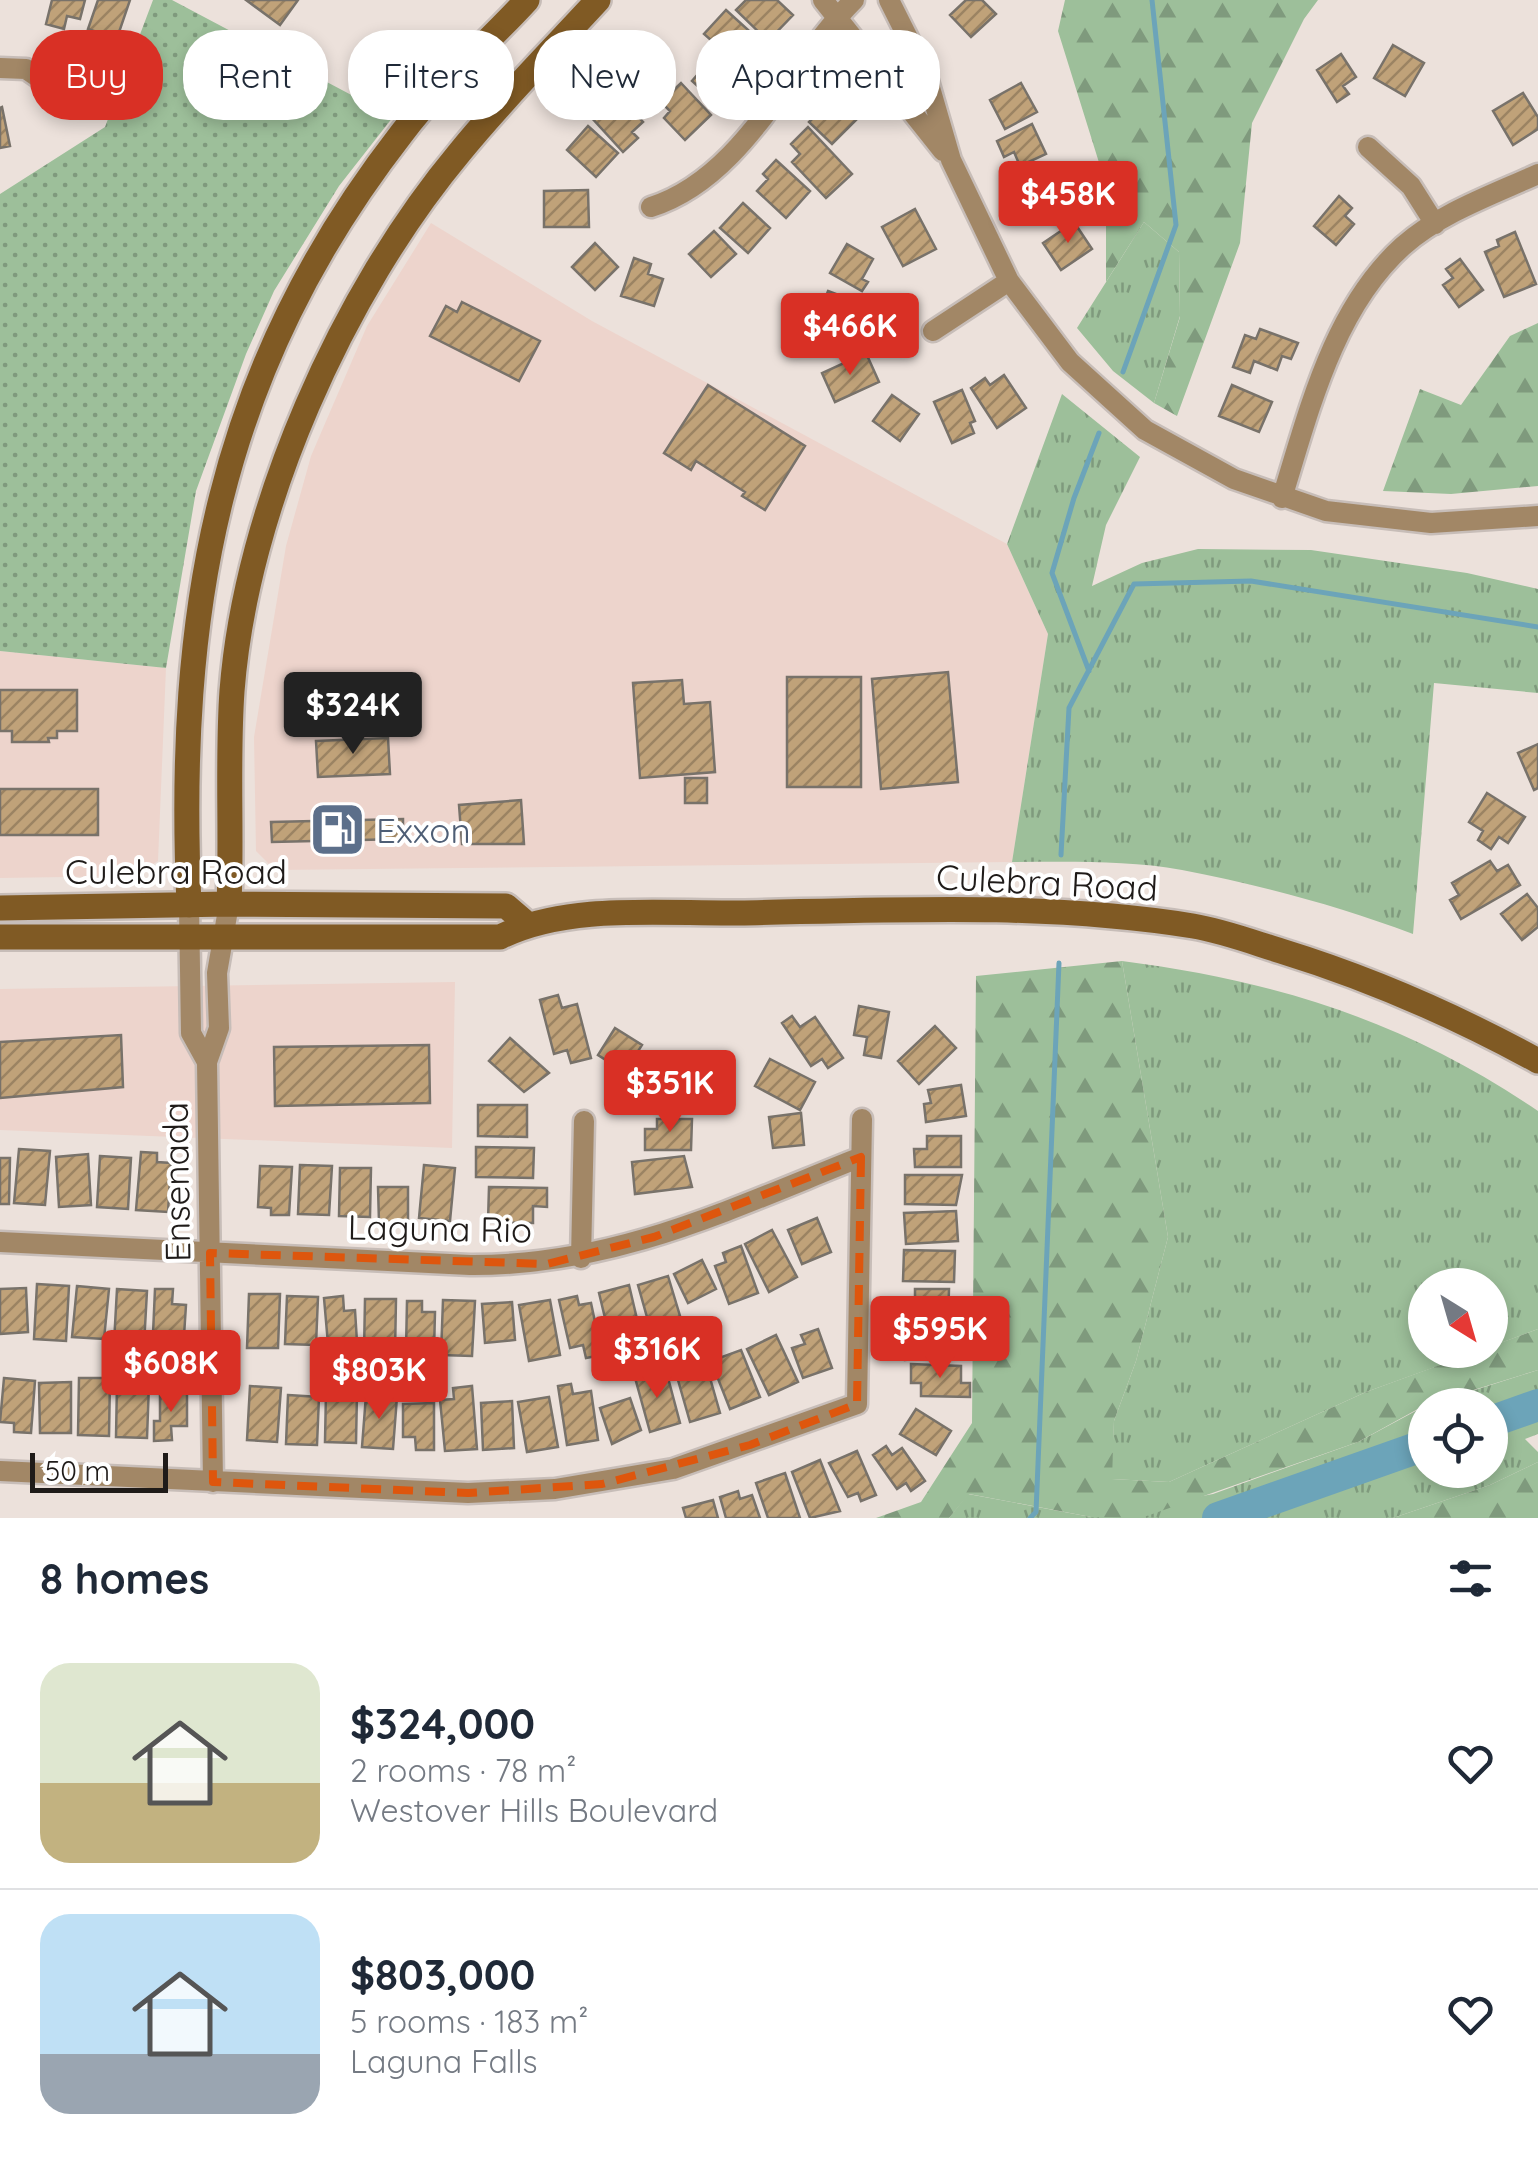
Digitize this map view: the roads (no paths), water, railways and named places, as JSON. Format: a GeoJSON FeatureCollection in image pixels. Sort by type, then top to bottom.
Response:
{"type":"FeatureCollection","features":[{"type":"Feature","properties":{"kind":"main road"},"geometry":{"type":"LineString","coordinates":[[190,905],[186,816],[189,683],[208,541],[248,406],[279,336],[346,214],[402,132],[527,0]]}},
{"type":"Feature","properties":{"kind":"main road"},"geometry":{"type":"LineString","coordinates":[[230,904],[232,688],[257,552],[286,466],[332,356],[399,237],[459,153],[598,0]]}},
{"type":"Feature","properties":{"kind":"main road"},"geometry":{"type":"LineString","coordinates":[[189,683],[232,688]]}},
{"type":"Feature","properties":{"kind":"main road","name":"Culebra Road"},"geometry":{"type":"LineString","coordinates":[[0,908],[230,904],[506,906],[527,924]]}},
{"type":"Feature","properties":{"kind":"main road","name":"Culebra Road"},"geometry":{"type":"LineString","coordinates":[[0,937],[500,938],[527,924],[612,915],[954,909],[1196,927],[1356,974],[1458,1018],[1538,1061]]}},
{"type":"Feature","properties":{"kind":"street"},"geometry":{"type":"LineString","coordinates":[[651,207],[675,199],[702,182],[768,109],[830,8],[854,0]]}},
{"type":"Feature","properties":{"kind":"street"},"geometry":{"type":"LineString","coordinates":[[889,0],[926,74],[951,160],[1009,281],[1070,362],[1146,430],[1234,479],[1326,511],[1431,523],[1538,516]]}},
{"type":"Feature","properties":{"kind":"street"},"geometry":{"type":"LineString","coordinates":[[830,8],[951,160]]}},
{"type":"Feature","properties":{"kind":"street"},"geometry":{"type":"LineString","coordinates":[[0,68],[30,72]]}},
{"type":"Feature","properties":{"kind":"street"},"geometry":{"type":"LineString","coordinates":[[1368,147],[1411,186],[1435,224]]}},
{"type":"Feature","properties":{"kind":"street"},"geometry":{"type":"LineString","coordinates":[[1282,498],[1344,321],[1372,278],[1405,244],[1435,224],[1538,174]]}},
{"type":"Feature","properties":{"kind":"street"},"geometry":{"type":"LineString","coordinates":[[933,331],[1009,281]]}},
{"type":"Feature","properties":{"kind":"street","name":"Ensenada"},"geometry":{"type":"LineString","coordinates":[[212,1482],[207,1062],[218,1028],[217,973],[230,904]]}},
{"type":"Feature","properties":{"kind":"street","name":"Ensenada"},"geometry":{"type":"LineString","coordinates":[[190,905],[192,1033],[207,1062]]}},
{"type":"Feature","properties":{"kind":"street"},"geometry":{"type":"LineString","coordinates":[[0,1471],[468,1493],[602,1484],[750,1445],[856,1404],[862,1119]]}},
{"type":"Feature","properties":{"kind":"street"},"geometry":{"type":"LineString","coordinates":[[582,1258],[584,1122]]}},
{"type":"Feature","properties":{"kind":"street","name":"Laguna Rio"},"geometry":{"type":"LineString","coordinates":[[0,1242],[497,1265],[582,1258],[687,1226],[861,1157]]}},
{"type":"Feature","properties":{"kind":"waterway"},"geometry":{"type":"LineString","coordinates":[[1123,372],[1176,225],[1152,0]]}},
{"type":"Feature","properties":{"kind":"waterway"},"geometry":{"type":"LineString","coordinates":[[1089,671],[1052,573],[1074,498],[1099,433]]}},
{"type":"Feature","properties":{"kind":"waterway"},"geometry":{"type":"LineString","coordinates":[[1061,855],[1069,708],[1134,584],[1251,581],[1538,627]]}},
{"type":"Feature","properties":{"kind":"waterway"},"geometry":{"type":"LineString","coordinates":[[1030,1518],[1036,1512],[1059,963]]}},
{"type":"Feature","properties":{"kind":"waterway"},"geometry":{"type":"LineString","coordinates":[[1508,1416],[1538,1405]]}},
{"type":"Feature","properties":{"kind":"waterway"},"geometry":{"type":"LineString","coordinates":[[1218,1518],[1408,1451]]}},
{"type":"Feature","properties":{"kind":"place","name":"Exxon"},"geometry":{"type":"Point","coordinates":[337,830]}}]}
